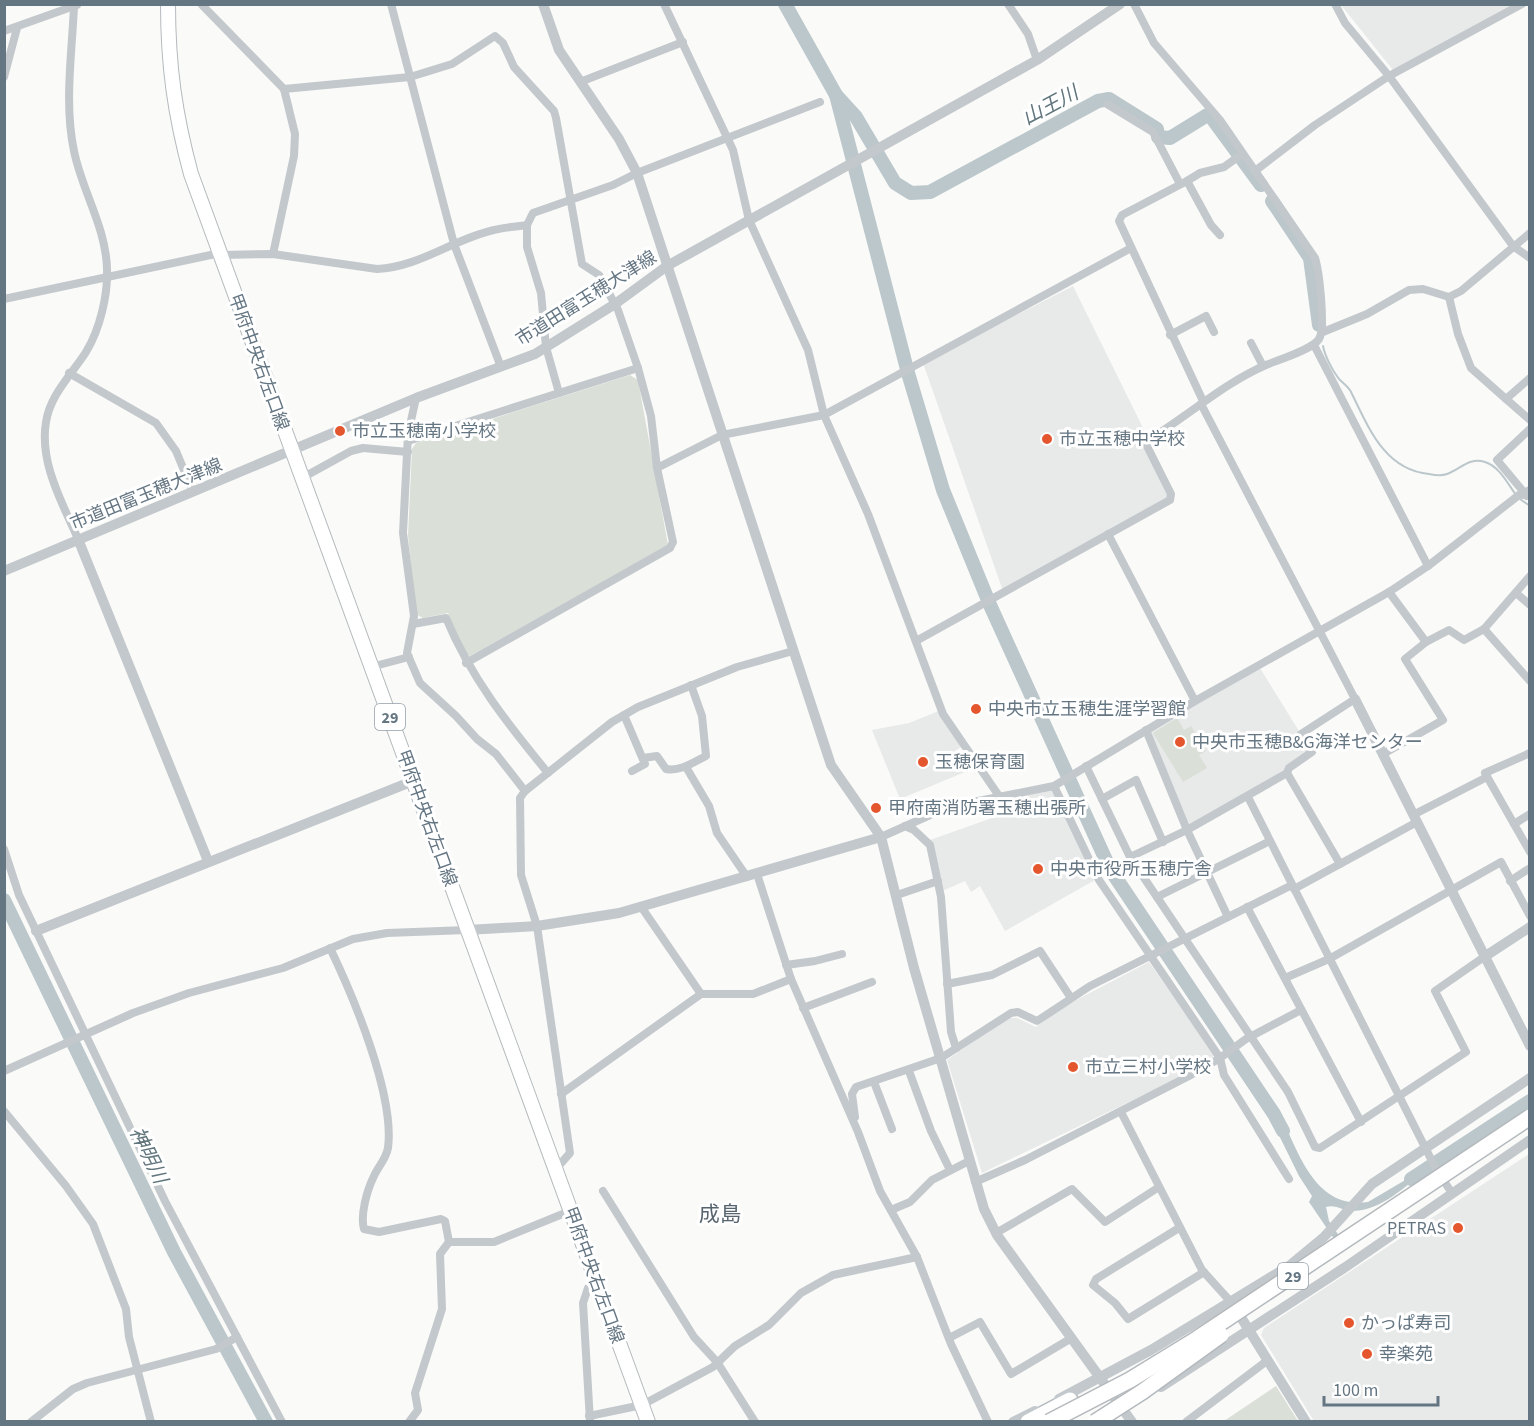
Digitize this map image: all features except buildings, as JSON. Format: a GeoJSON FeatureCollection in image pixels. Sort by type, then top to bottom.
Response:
{"type":"FeatureCollection","features":[{"type":"Feature","properties":{"kind":"highway","name":"29"},"geometry":{"type":"LineString","coordinates":[[1049,1422],[1130,1380],[1192,1342],[1530,1118]]}},
{"type":"Feature","properties":{"kind":"highway","name":"29"},"geometry":{"type":"LineString","coordinates":[[1071,1422],[1131,1390],[1226,1332],[1530,1130]]}},
{"type":"Feature","properties":{"kind":"highway"},"geometry":{"type":"LineString","coordinates":[[1028,1422],[1153,1357],[1324,1255]]}},
{"type":"Feature","properties":{"kind":"highway"},"geometry":{"type":"LineString","coordinates":[[1095,1422],[1142,1392],[1226,1332]]}},
{"type":"Feature","properties":{"kind":"main road","name":"甲府中央右左口線"},"geometry":{"type":"LineString","coordinates":[[168,4],[169,67],[176,120],[191,174],[648,1422]]}},
{"type":"Feature","properties":{"kind":"street"},"geometry":{"type":"LineString","coordinates":[[391,4],[454,244],[501,367]]}},
{"type":"Feature","properties":{"kind":"street"},"geometry":{"type":"LineString","coordinates":[[543,4],[559,50],[619,139],[637,173],[831,765],[881,837],[914,968],[975,1182],[996,1233],[1070,1339],[1132,1422]]}},
{"type":"Feature","properties":{"kind":"street"},"geometry":{"type":"LineString","coordinates":[[664,4],[733,150],[749,220],[808,350],[824,415],[868,514],[943,714],[999,796]]}},
{"type":"Feature","properties":{"kind":"street"},"geometry":{"type":"LineString","coordinates":[[1008,4],[1023,25],[1037,60]]}},
{"type":"Feature","properties":{"kind":"street","name":"市道田富玉穂大津線"},"geometry":{"type":"LineString","coordinates":[[4,571],[416,398],[546,348],[615,304],[667,266],[1037,60],[1120,4]]}},
{"type":"Feature","properties":{"kind":"street"},"geometry":{"type":"LineString","coordinates":[[1134,4],[1154,43],[1220,120],[1315,258],[1323,332]]}},
{"type":"Feature","properties":{"kind":"street"},"geometry":{"type":"LineString","coordinates":[[1335,4],[1345,23],[1389,76],[1513,246],[1530,258]]}},
{"type":"Feature","properties":{"kind":"street"},"geometry":{"type":"LineString","coordinates":[[1255,171],[1315,125],[1389,76],[1522,4]]}},
{"type":"Feature","properties":{"kind":"street"},"geometry":{"type":"LineString","coordinates":[[4,31],[76,5],[70,130],[81,176],[106,253],[106,278],[93,336],[86,352],[69,373],[50,410],[46,422],[46,447],[52,477],[208,861]]}},
{"type":"Feature","properties":{"kind":"street"},"geometry":{"type":"LineString","coordinates":[[202,5],[284,89],[294,134],[294,156],[273,254]]}},
{"type":"Feature","properties":{"kind":"street"},"geometry":{"type":"LineString","coordinates":[[4,77],[17,28]]}},
{"type":"Feature","properties":{"kind":"street"},"geometry":{"type":"LineString","coordinates":[[284,89],[410,78],[452,64],[495,36],[503,43],[514,67],[554,111],[582,264],[599,275],[615,304],[638,368],[651,416],[657,468],[674,542],[670,548],[466,663]]}},
{"type":"Feature","properties":{"kind":"street"},"geometry":{"type":"LineString","coordinates":[[580,82],[683,42]]}},
{"type":"Feature","properties":{"kind":"street"},"geometry":{"type":"LineString","coordinates":[[559,393],[546,348],[541,293],[527,247],[527,225],[533,213],[543,208],[569,202],[820,102]]}},
{"type":"Feature","properties":{"kind":"street"},"geometry":{"type":"LineString","coordinates":[[1107,104],[1153,132],[1211,225],[1220,235]]}},
{"type":"Feature","properties":{"kind":"street"},"geometry":{"type":"LineString","coordinates":[[1242,154],[1224,167],[1200,173],[1122,215],[1119,221],[1202,402],[1321,631],[1530,1046]]}},
{"type":"Feature","properties":{"kind":"street"},"geometry":{"type":"LineString","coordinates":[[4,299],[220,254],[273,254],[377,269],[406,265],[493,230],[527,225]]}},
{"type":"Feature","properties":{"kind":"street"},"geometry":{"type":"LineString","coordinates":[[915,641],[977,609],[1170,500],[1171,494],[1145,441],[1182,419],[1202,402],[1263,366],[1314,345],[1323,332],[1367,314],[1409,290],[1423,289],[1449,297],[1461,291],[1530,232]]}},
{"type":"Feature","properties":{"kind":"street"},"geometry":{"type":"LineString","coordinates":[[657,468],[722,435],[824,415],[1131,248]]}},
{"type":"Feature","properties":{"kind":"street"},"geometry":{"type":"LineString","coordinates":[[1449,297],[1458,334],[1471,368],[1530,420]]}},
{"type":"Feature","properties":{"kind":"street"},"geometry":{"type":"LineString","coordinates":[[1170,334],[1206,316],[1214,332]]}},
{"type":"Feature","properties":{"kind":"street"},"geometry":{"type":"LineString","coordinates":[[1251,343],[1263,366]]}},
{"type":"Feature","properties":{"kind":"street"},"geometry":{"type":"LineString","coordinates":[[1314,345],[1428,566]]}},
{"type":"Feature","properties":{"kind":"street"},"geometry":{"type":"LineString","coordinates":[[408,441],[638,368]]}},
{"type":"Feature","properties":{"kind":"street"},"geometry":{"type":"LineString","coordinates":[[69,373],[156,423],[177,452],[193,492]]}},
{"type":"Feature","properties":{"kind":"street"},"geometry":{"type":"LineString","coordinates":[[1506,399],[1530,378]]}},
{"type":"Feature","properties":{"kind":"street"},"geometry":{"type":"LineString","coordinates":[[416,398],[408,441],[403,533],[413,624],[409,657],[420,683],[496,754],[525,791]]}},
{"type":"Feature","properties":{"kind":"street"},"geometry":{"type":"LineString","coordinates":[[4,1071],[82,1035],[189,993],[283,968],[330,948],[369,935],[537,926],[577,922],[642,908],[881,837],[948,807],[1054,786],[1195,701],[1389,592],[1523,496],[1497,460],[1530,429]]}},
{"type":"Feature","properties":{"kind":"street"},"geometry":{"type":"LineString","coordinates":[[302,478],[351,451],[363,448],[408,452]]}},
{"type":"Feature","properties":{"kind":"street"},"geometry":{"type":"LineString","coordinates":[[1108,534],[1195,701]]}},
{"type":"Feature","properties":{"kind":"street"},"geometry":{"type":"LineString","coordinates":[[1383,754],[1443,720],[1405,659],[1426,642],[1449,630],[1464,640],[1484,629],[1530,576]]}},
{"type":"Feature","properties":{"kind":"street"},"geometry":{"type":"LineString","coordinates":[[1389,592],[1426,642]]}},
{"type":"Feature","properties":{"kind":"street"},"geometry":{"type":"LineString","coordinates":[[1516,593],[1530,606]]}},
{"type":"Feature","properties":{"kind":"street"},"geometry":{"type":"LineString","coordinates":[[413,624],[446,618],[466,663],[516,734],[548,773]]}},
{"type":"Feature","properties":{"kind":"street"},"geometry":{"type":"LineString","coordinates":[[1484,629],[1530,681]]}},
{"type":"Feature","properties":{"kind":"street"},"geometry":{"type":"LineString","coordinates":[[555,1170],[570,1153],[537,926],[521,875],[520,798],[525,791],[624,715],[737,667],[793,651]]}},
{"type":"Feature","properties":{"kind":"street"},"geometry":{"type":"LineString","coordinates":[[371,667],[409,657]]}},
{"type":"Feature","properties":{"kind":"street"},"geometry":{"type":"LineString","coordinates":[[643,758],[657,756],[666,769],[671,770],[686,766],[706,756],[702,716],[691,685]]}},
{"type":"Feature","properties":{"kind":"street"},"geometry":{"type":"LineString","coordinates":[[1130,857],[1187,830],[1287,773],[1289,768],[1312,752],[1301,734],[1355,699]]}},
{"type":"Feature","properties":{"kind":"street"},"geometry":{"type":"LineString","coordinates":[[624,715],[645,764],[632,771]]}},
{"type":"Feature","properties":{"kind":"street"},"geometry":{"type":"LineString","coordinates":[[1146,730],[1187,830],[1228,916]]}},
{"type":"Feature","properties":{"kind":"street"},"geometry":{"type":"LineString","coordinates":[[1530,753],[1485,772],[1530,852]]}},
{"type":"Feature","properties":{"kind":"street"},"geometry":{"type":"LineString","coordinates":[[686,766],[709,806],[717,833],[752,875],[791,979],[858,1132],[880,1191],[917,1257],[949,1338],[988,1422]]}},
{"type":"Feature","properties":{"kind":"street"},"geometry":{"type":"LineString","coordinates":[[1086,766],[1130,857],[1288,1092],[1315,1147],[1320,1148],[1466,1052],[1435,991],[1530,927]]}},
{"type":"Feature","properties":{"kind":"street"},"geometry":{"type":"LineString","coordinates":[[1287,773],[1340,864]]}},
{"type":"Feature","properties":{"kind":"street"},"geometry":{"type":"LineString","coordinates":[[858,1132],[852,1094],[856,1087],[909,1071],[941,1058],[1011,1013],[1018,1012],[1037,1021],[1071,998],[1150,956],[1228,916],[1340,864],[1487,777]]}},
{"type":"Feature","properties":{"kind":"street"},"geometry":{"type":"LineString","coordinates":[[1102,799],[1136,780],[1163,842]]}},
{"type":"Feature","properties":{"kind":"street"},"geometry":{"type":"LineString","coordinates":[[36,931],[413,781]]}},
{"type":"Feature","properties":{"kind":"street"},"geometry":{"type":"LineString","coordinates":[[1054,786],[1100,880],[1150,956],[1222,1056],[1224,1075],[1289,1179]]}},
{"type":"Feature","properties":{"kind":"street"},"geometry":{"type":"LineString","coordinates":[[1248,797],[1268,842],[1437,1171],[1452,1193]]}},
{"type":"Feature","properties":{"kind":"street"},"geometry":{"type":"LineString","coordinates":[[1514,824],[1530,814]]}},
{"type":"Feature","properties":{"kind":"street"},"geometry":{"type":"LineString","coordinates":[[905,826],[914,830],[930,845],[938,882],[951,1032],[956,1048]]}},
{"type":"Feature","properties":{"kind":"street"},"geometry":{"type":"LineString","coordinates":[[1157,897],[1268,842]]}},
{"type":"Feature","properties":{"kind":"street"},"geometry":{"type":"LineString","coordinates":[[4,849],[19,895],[82,1035],[235,1339],[282,1422]]}},
{"type":"Feature","properties":{"kind":"street"},"geometry":{"type":"LineString","coordinates":[[1285,978],[1329,959],[1501,862],[1530,916]]}},
{"type":"Feature","properties":{"kind":"street"},"geometry":{"type":"LineString","coordinates":[[1510,881],[1530,868]]}},
{"type":"Feature","properties":{"kind":"street"},"geometry":{"type":"LineString","coordinates":[[897,895],[938,882]]}},
{"type":"Feature","properties":{"kind":"street"},"geometry":{"type":"LineString","coordinates":[[1247,907],[1361,1122]]}},
{"type":"Feature","properties":{"kind":"street"},"geometry":{"type":"LineString","coordinates":[[642,908],[701,994]]}},
{"type":"Feature","properties":{"kind":"street"},"geometry":{"type":"LineString","coordinates":[[330,948],[356,1003],[381,1086],[387,1121],[388,1149],[369,1187],[364,1229],[379,1232],[441,1219],[445,1221],[449,1242],[440,1254],[443,1291],[439,1323],[415,1393],[418,1410],[409,1422]]}},
{"type":"Feature","properties":{"kind":"street"},"geometry":{"type":"LineString","coordinates":[[947,984],[992,975],[1040,951],[1071,998]]}},
{"type":"Feature","properties":{"kind":"street"},"geometry":{"type":"LineString","coordinates":[[786,965],[842,954]]}},
{"type":"Feature","properties":{"kind":"street"},"geometry":{"type":"LineString","coordinates":[[561,1094],[701,994],[753,994],[791,979]]}},
{"type":"Feature","properties":{"kind":"street"},"geometry":{"type":"LineString","coordinates":[[804,1008],[872,982]]}},
{"type":"Feature","properties":{"kind":"street"},"geometry":{"type":"LineString","coordinates":[[975,1182],[1121,1112],[1222,1056],[1251,1036],[1301,1010]]}},
{"type":"Feature","properties":{"kind":"street"},"geometry":{"type":"LineString","coordinates":[[909,1071],[932,1131],[951,1170]]}},
{"type":"Feature","properties":{"kind":"street"},"geometry":{"type":"LineString","coordinates":[[1013,1422],[1100,1378],[1289,1266],[1324,1237],[1368,1188],[1530,1078]]}},
{"type":"Feature","properties":{"kind":"street"},"geometry":{"type":"LineString","coordinates":[[874,1082],[892,1129]]}},
{"type":"Feature","properties":{"kind":"street"},"geometry":{"type":"LineString","coordinates":[[1485,1108],[1530,1088]]}},
{"type":"Feature","properties":{"kind":"street"},"geometry":{"type":"LineString","coordinates":[[4,1111],[66,1186],[93,1224],[126,1309],[129,1337],[151,1422]]}},
{"type":"Feature","properties":{"kind":"street"},"geometry":{"type":"LineString","coordinates":[[1121,1112],[1179,1228],[1204,1272],[1230,1301],[1306,1422]]}},
{"type":"Feature","properties":{"kind":"street"},"geometry":{"type":"LineString","coordinates":[[1105,1422],[1354,1262],[1530,1140]]}},
{"type":"Feature","properties":{"kind":"street"},"geometry":{"type":"LineString","coordinates":[[891,1210],[910,1202],[932,1180],[969,1161]]}},
{"type":"Feature","properties":{"kind":"street"},"geometry":{"type":"LineString","coordinates":[[996,1233],[1072,1189],[1105,1222],[1158,1187]]}},
{"type":"Feature","properties":{"kind":"street"},"geometry":{"type":"LineString","coordinates":[[603,1191],[694,1337],[717,1362],[755,1422]]}},
{"type":"Feature","properties":{"kind":"street"},"geometry":{"type":"LineString","coordinates":[[449,1242],[494,1242],[570,1211]]}},
{"type":"Feature","properties":{"kind":"street"},"geometry":{"type":"LineString","coordinates":[[1179,1228],[1096,1279],[1093,1285],[1115,1303],[1128,1319],[1204,1272]]}},
{"type":"Feature","properties":{"kind":"street"},"geometry":{"type":"LineString","coordinates":[[597,1281],[588,1288],[583,1303],[589,1419],[642,1405],[713,1367],[735,1346],[769,1325],[801,1293],[815,1284],[849,1270],[917,1257]]}},
{"type":"Feature","properties":{"kind":"street"},"geometry":{"type":"LineString","coordinates":[[949,1338],[980,1322],[1011,1374],[1070,1339]]}},
{"type":"Feature","properties":{"kind":"street"},"geometry":{"type":"LineString","coordinates":[[30,1422],[73,1389],[218,1348],[235,1339]]}},
{"type":"Feature","properties":{"kind":"street"},"geometry":{"type":"LineString","coordinates":[[1187,1421],[1268,1360]]}},
{"type":"Feature","properties":{"kind":"shaded area"},"geometry":{"type":"Polygon","coordinates":[[[1341,5],[1514,5],[1393,70],[1341,5]]]}},
{"type":"Feature","properties":{"kind":"shaded area","name":"市立玉穂中学校"},"geometry":{"type":"Polygon","coordinates":[[[1073,286],[1147,436],[1141,441],[1168,497],[1003,591],[923,363],[1073,286]]]}},
{"type":"Feature","properties":{"kind":"shaded area"},"geometry":{"type":"Polygon","coordinates":[[[630,375],[638,380],[668,545],[470,656],[465,654],[448,613],[423,618],[416,614],[408,536],[412,449],[416,443],[630,375]]]}},
{"type":"Feature","properties":{"kind":"shaded area"},"geometry":{"type":"Polygon","coordinates":[[[1260,668],[1312,752],[1187,830],[1146,730],[1260,668]]]}},
{"type":"Feature","properties":{"kind":"shaded area","name":"玉穂保育園"},"geometry":{"type":"Polygon","coordinates":[[[941,710],[964,745],[955,751],[965,772],[900,799],[872,730],[909,723],[941,710]]]}},
{"type":"Feature","properties":{"kind":"shaded area","name":"中央市玉穂B&G海洋センター"},"geometry":{"type":"Polygon","coordinates":[[[1177,718],[1184,730],[1191,726],[1206,751],[1199,755],[1207,768],[1183,782],[1153,733],[1177,718]]]}},
{"type":"Feature","properties":{"kind":"shaded area"},"geometry":{"type":"Polygon","coordinates":[[[1054,786],[1095,880],[1005,931],[980,886],[971,892],[965,881],[940,892],[930,840],[1009,812],[999,796],[1054,786]]]}},
{"type":"Feature","properties":{"kind":"shaded area","name":"市立三村小学校"},"geometry":{"type":"Polygon","coordinates":[[[1149,962],[1215,1055],[1185,1075],[982,1173],[947,1060],[1008,1018],[1017,1018],[1036,1027],[1063,1007],[1149,962]]]}},
{"type":"Feature","properties":{"kind":"shaded area"},"geometry":{"type":"Polygon","coordinates":[[[1279,1112],[1310,1174],[1334,1197],[1349,1202],[1368,1202],[1424,1169],[1426,1171],[1392,1197],[1374,1207],[1353,1211],[1333,1206],[1326,1207],[1329,1221],[1344,1243],[1339,1246],[1309,1202],[1312,1196],[1299,1176],[1270,1117],[1279,1112]]]}},
{"type":"Feature","properties":{"kind":"shaded area"},"geometry":{"type":"Polygon","coordinates":[[[1529,1154],[1529,1421],[1314,1421],[1261,1335],[1264,1328],[1529,1154]]]}},
{"type":"Feature","properties":{"kind":"shaded area"},"geometry":{"type":"Polygon","coordinates":[[[1276,1386],[1298,1421],[1224,1421],[1276,1386]]]}},
{"type":"Feature","properties":{"kind":"waterway","name":"山王川"},"geometry":{"type":"LineString","coordinates":[[785,4],[836,95],[856,117],[895,183],[911,193],[930,192],[1098,101],[1109,99],[1157,129],[1158,137],[1170,138],[1209,114],[1261,185]]}},
{"type":"Feature","properties":{"kind":"waterway"},"geometry":{"type":"LineString","coordinates":[[836,95],[908,373],[943,490],[990,605],[1110,869],[1274,1114],[1283,1131]]}},
{"type":"Feature","properties":{"kind":"waterway","name":"山王川"},"geometry":{"type":"LineString","coordinates":[[1272,201],[1310,258],[1319,325]]}},
{"type":"Feature","properties":{"kind":"waterway","name":"山王川"},"geometry":{"type":"LineString","coordinates":[[1323,346],[1331,367],[1350,390],[1371,432],[1389,455],[1400,464],[1413,471],[1445,475],[1470,462],[1485,462],[1499,471],[1516,495]]}},
{"type":"Feature","properties":{"kind":"waterway","name":"山王川"},"geometry":{"type":"LineString","coordinates":[[1520,499],[1530,506]]}},
{"type":"Feature","properties":{"kind":"waterway","name":"神明川"},"geometry":{"type":"LineString","coordinates":[[4,900],[174,1252],[266,1422]]}},
{"type":"Feature","properties":{"kind":"waterway"},"geometry":{"type":"LineString","coordinates":[[1411,1179],[1530,1101]]}},
{"type":"Feature","properties":{"kind":"place","name":"市立玉穂南小学校"},"geometry":{"type":"Point","coordinates":[340,431]}},
{"type":"Feature","properties":{"kind":"place","name":"市立玉穂中学校"},"geometry":{"type":"Point","coordinates":[1047,439]}},
{"type":"Feature","properties":{"kind":"place","name":"中央市立玉穂生涯学習館"},"geometry":{"type":"Point","coordinates":[976,709]}},
{"type":"Feature","properties":{"kind":"place","name":"中央市玉穂B&G海洋センター"},"geometry":{"type":"Point","coordinates":[1180,742]}},
{"type":"Feature","properties":{"kind":"place","name":"玉穂保育園"},"geometry":{"type":"Point","coordinates":[923,762]}},
{"type":"Feature","properties":{"kind":"place","name":"甲府南消防署玉穂出張所"},"geometry":{"type":"Point","coordinates":[876,808]}},
{"type":"Feature","properties":{"kind":"place","name":"中央市役所玉穂庁舎"},"geometry":{"type":"Point","coordinates":[1038,869]}},
{"type":"Feature","properties":{"kind":"place","name":"市立三村小学校"},"geometry":{"type":"Point","coordinates":[1073,1067]}},
{"type":"Feature","properties":{"kind":"place","name":"PETRAS"},"geometry":{"type":"Point","coordinates":[1458,1228]}},
{"type":"Feature","properties":{"kind":"place","name":"かっぱ寿司"},"geometry":{"type":"Point","coordinates":[1349,1323]}},
{"type":"Feature","properties":{"kind":"place","name":"幸楽苑"},"geometry":{"type":"Point","coordinates":[1367,1354]}},
{"type":"Feature","properties":{"kind":"district","name":"成島"},"geometry":{"type":"Point","coordinates":[720,1214]}}]}
